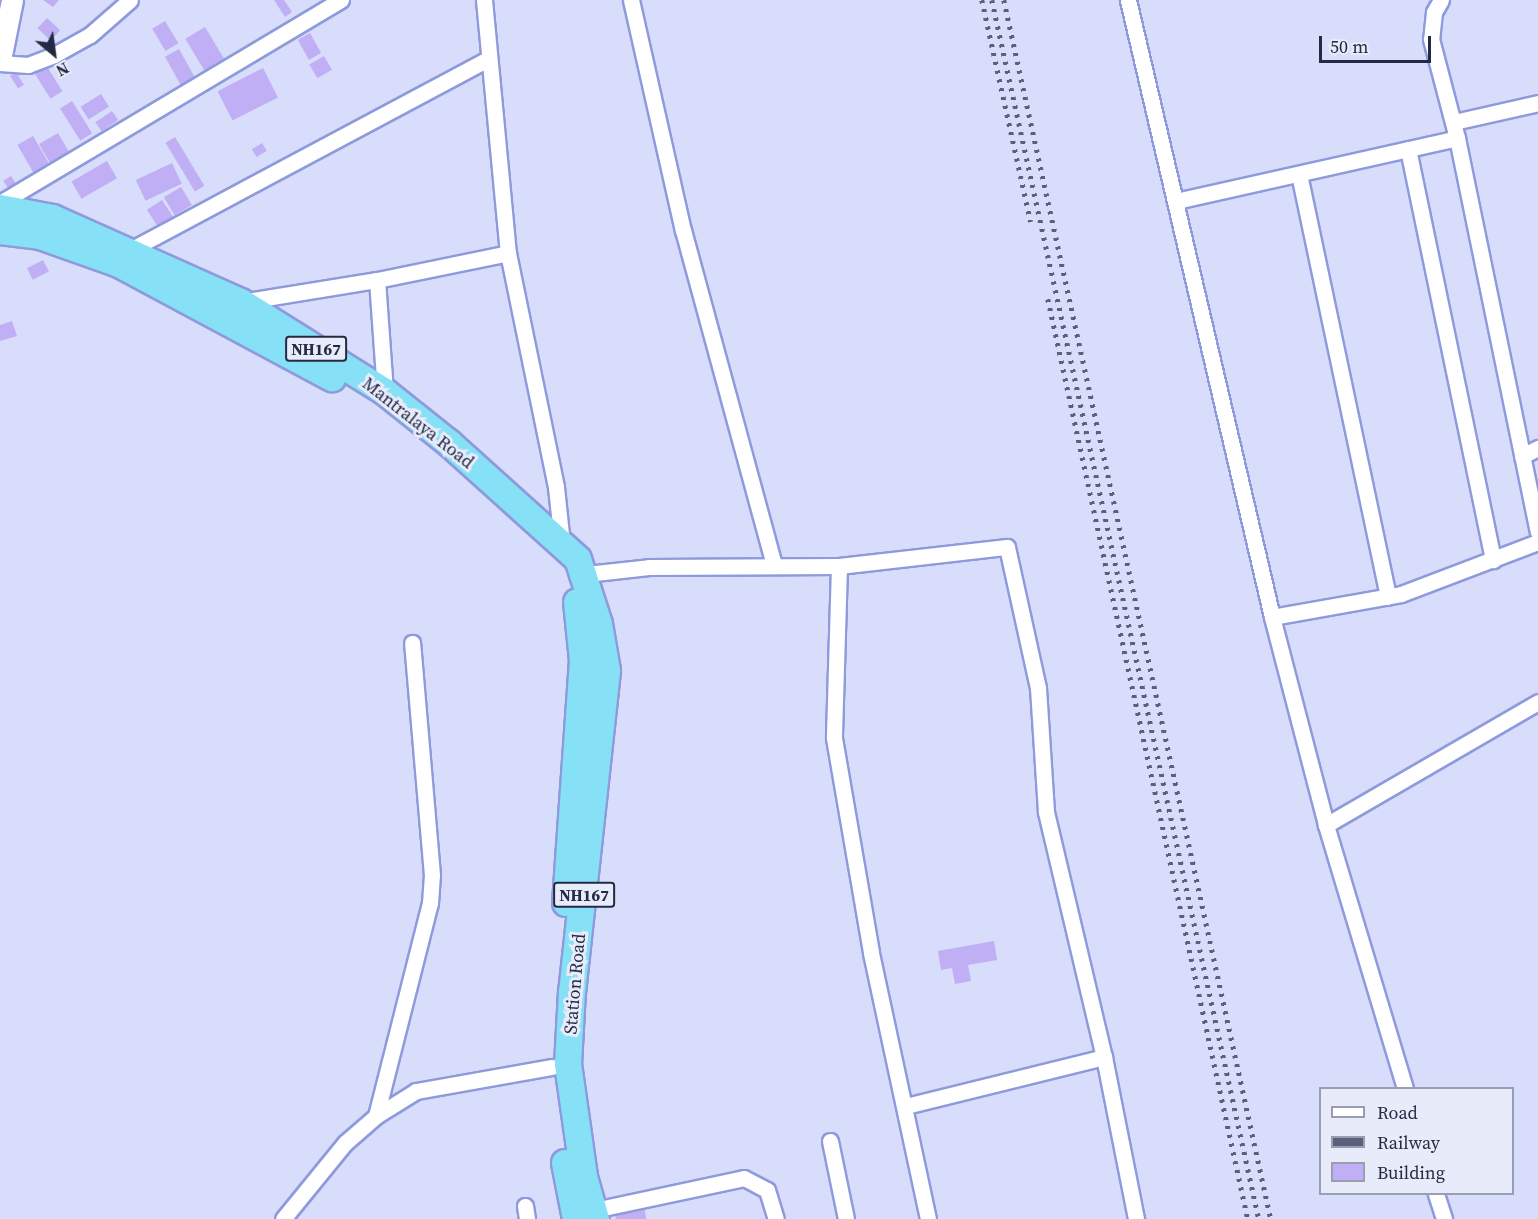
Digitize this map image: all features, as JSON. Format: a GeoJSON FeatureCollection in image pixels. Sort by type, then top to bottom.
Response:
{"type":"FeatureCollection","features":[{"type":"Feature","properties":{"kind":"highway","name":"Mantralaya Road"},"geometry":{"type":"LineString","coordinates":[[0,206],[53,218],[130,250],[241,302],[385,392],[449,443],[562,544],[578,560],[577,575]]}},
{"type":"Feature","properties":{"kind":"highway","name":"Mantralaya Road"},"geometry":{"type":"LineString","coordinates":[[0,231],[40,236],[119,264],[207,308],[374,402],[444,456],[577,575]]}},
{"type":"Feature","properties":{"kind":"highway","name":"Station Road"},"geometry":{"type":"LineString","coordinates":[[577,575],[583,661],[552,1067],[588,1216]]}},
{"type":"Feature","properties":{"kind":"highway","name":"Station Road"},"geometry":{"type":"LineString","coordinates":[[577,575],[598,624],[607,671],[572,991],[568,1064],[588,1216]]}},
{"type":"Feature","properties":{"kind":"main road"},"geometry":{"type":"LineString","coordinates":[[0,62],[12,0]]}},
{"type":"Feature","properties":{"kind":"street"},"geometry":{"type":"LineString","coordinates":[[0,62],[28,65],[54,55],[90,36],[130,0]]}},
{"type":"Feature","properties":{"kind":"street"},"geometry":{"type":"LineString","coordinates":[[0,206],[341,0]]}},
{"type":"Feature","properties":{"kind":"street"},"geometry":{"type":"LineString","coordinates":[[484,0],[508,253],[556,487],[562,544]]}},
{"type":"Feature","properties":{"kind":"street"},"geometry":{"type":"LineString","coordinates":[[631,0],[683,230],[774,565]]}},
{"type":"Feature","properties":{"kind":"street"},"geometry":{"type":"LineString","coordinates":[[1128,0],[1272,617],[1326,825],[1404,1087]]}},
{"type":"Feature","properties":{"kind":"street"},"geometry":{"type":"LineString","coordinates":[[1441,0],[1434,12],[1431,39],[1456,130],[1538,532]]}},
{"type":"Feature","properties":{"kind":"street"},"geometry":{"type":"LineString","coordinates":[[130,250],[488,59]]}},
{"type":"Feature","properties":{"kind":"street"},"geometry":{"type":"LineString","coordinates":[[1176,201],[1408,149],[1456,130],[1538,103]]}},
{"type":"Feature","properties":{"kind":"street"},"geometry":{"type":"LineString","coordinates":[[1408,149],[1493,560]]}},
{"type":"Feature","properties":{"kind":"street"},"geometry":{"type":"LineString","coordinates":[[1299,174],[1388,597]]}},
{"type":"Feature","properties":{"kind":"street"},"geometry":{"type":"LineString","coordinates":[[241,302],[377,280],[508,253]]}},
{"type":"Feature","properties":{"kind":"street"},"geometry":{"type":"LineString","coordinates":[[377,280],[385,392]]}},
{"type":"Feature","properties":{"kind":"street"},"geometry":{"type":"LineString","coordinates":[[1522,456],[1538,448]]}},
{"type":"Feature","properties":{"kind":"street"},"geometry":{"type":"LineString","coordinates":[[1272,617],[1388,597],[1538,542]]}},
{"type":"Feature","properties":{"kind":"street"},"geometry":{"type":"LineString","coordinates":[[577,575],[774,565],[839,566],[1007,547],[1038,688],[1046,812],[1104,1057],[1136,1219]]}},
{"type":"Feature","properties":{"kind":"street"},"geometry":{"type":"LineString","coordinates":[[839,566],[834,738],[871,953],[906,1106],[928,1219]]}},
{"type":"Feature","properties":{"kind":"street"},"geometry":{"type":"LineString","coordinates":[[376,1116],[430,903],[432,875],[412,643]]}},
{"type":"Feature","properties":{"kind":"street"},"geometry":{"type":"LineString","coordinates":[[1326,825],[1538,702]]}},
{"type":"Feature","properties":{"kind":"street"},"geometry":{"type":"LineString","coordinates":[[906,1106],[1104,1057]]}},
{"type":"Feature","properties":{"kind":"street"},"geometry":{"type":"LineString","coordinates":[[283,1219],[345,1143],[376,1116],[416,1091],[437,1085],[552,1067]]}},
{"type":"Feature","properties":{"kind":"street"},"geometry":{"type":"LineString","coordinates":[[830,1141],[846,1219]]}},
{"type":"Feature","properties":{"kind":"street"},"geometry":{"type":"LineString","coordinates":[[588,1216],[744,1178],[767,1190],[776,1219]]}},
{"type":"Feature","properties":{"kind":"street"},"geometry":{"type":"LineString","coordinates":[[1436,1195],[1444,1219]]}},
{"type":"Feature","properties":{"kind":"building"},"geometry":{"type":"Polygon","coordinates":[[[43,0],[59,0],[53,7],[43,0]]]}},
{"type":"Feature","properties":{"kind":"building"},"geometry":{"type":"Polygon","coordinates":[[[274,0],[284,0],[292,12],[285,17],[274,0]]]}},
{"type":"Feature","properties":{"kind":"building"},"geometry":{"type":"Polygon","coordinates":[[[47,18],[60,30],[51,41],[37,28],[47,18]]]}},
{"type":"Feature","properties":{"kind":"building"},"geometry":{"type":"Polygon","coordinates":[[[165,21],[178,43],[166,51],[152,29],[165,21]]]}},
{"type":"Feature","properties":{"kind":"building"},"geometry":{"type":"Polygon","coordinates":[[[205,27],[224,59],[204,71],[185,39],[205,27]]]}},
{"type":"Feature","properties":{"kind":"building"},"geometry":{"type":"Polygon","coordinates":[[[310,33],[321,53],[309,60],[298,40],[310,33]]]}},
{"type":"Feature","properties":{"kind":"building"},"geometry":{"type":"Polygon","coordinates":[[[179,49],[197,81],[183,89],[165,57],[179,49]]]}},
{"type":"Feature","properties":{"kind":"building"},"geometry":{"type":"Polygon","coordinates":[[[324,56],[332,70],[317,78],[309,64],[324,56]]]}},
{"type":"Feature","properties":{"kind":"building"},"geometry":{"type":"Polygon","coordinates":[[[46,65],[62,91],[51,99],[34,72],[46,65]]]}},
{"type":"Feature","properties":{"kind":"building"},"geometry":{"type":"Polygon","coordinates":[[[263,68],[278,97],[233,121],[218,91],[263,68]]]}},
{"type":"Feature","properties":{"kind":"building"},"geometry":{"type":"Polygon","coordinates":[[[16,72],[24,85],[18,88],[10,76],[16,72]]]}},
{"type":"Feature","properties":{"kind":"building"},"geometry":{"type":"Polygon","coordinates":[[[101,94],[109,107],[89,119],[81,107],[101,94]]]}},
{"type":"Feature","properties":{"kind":"building"},"geometry":{"type":"Polygon","coordinates":[[[72,101],[92,133],[80,141],[60,108],[72,101]]]}},
{"type":"Feature","properties":{"kind":"building"},"geometry":{"type":"Polygon","coordinates":[[[112,111],[118,120],[102,131],[95,122],[112,111]]]}},
{"type":"Feature","properties":{"kind":"building"},"geometry":{"type":"Polygon","coordinates":[[[58,133],[70,154],[51,165],[39,144],[58,133]]]}},
{"type":"Feature","properties":{"kind":"building"},"geometry":{"type":"Polygon","coordinates":[[[33,136],[54,172],[38,181],[17,145],[33,136]]]}},
{"type":"Feature","properties":{"kind":"building"},"geometry":{"type":"Polygon","coordinates":[[[175,137],[204,186],[195,192],[166,143],[175,137]]]}},
{"type":"Feature","properties":{"kind":"building"},"geometry":{"type":"Polygon","coordinates":[[[262,143],[267,151],[257,157],[252,149],[262,143]]]}},
{"type":"Feature","properties":{"kind":"building"},"geometry":{"type":"Polygon","coordinates":[[[107,161],[117,178],[81,199],[71,182],[107,161]]]}},
{"type":"Feature","properties":{"kind":"building"},"geometry":{"type":"Polygon","coordinates":[[[172,163],[182,184],[145,201],[136,180],[172,163]]]}},
{"type":"Feature","properties":{"kind":"building"},"geometry":{"type":"Polygon","coordinates":[[[11,176],[21,192],[13,197],[3,181],[11,176]]]}},
{"type":"Feature","properties":{"kind":"building"},"geometry":{"type":"Polygon","coordinates":[[[181,187],[192,205],[175,215],[164,197],[181,187]]]}},
{"type":"Feature","properties":{"kind":"building"},"geometry":{"type":"Polygon","coordinates":[[[162,200],[173,217],[158,227],[147,210],[162,200]]]}},
{"type":"Feature","properties":{"kind":"building"},"geometry":{"type":"Polygon","coordinates":[[[43,260],[49,272],[33,280],[27,268],[43,260]]]}},
{"type":"Feature","properties":{"kind":"building"},"geometry":{"type":"Polygon","coordinates":[[[12,321],[17,336],[0,341],[0,325],[12,321]]]}},
{"type":"Feature","properties":{"kind":"building"},"geometry":{"type":"Polygon","coordinates":[[[994,941],[997,960],[968,965],[971,981],[955,984],[952,968],[941,970],[938,951],[994,941]]]}},
{"type":"Feature","properties":{"kind":"building"},"geometry":{"type":"Polygon","coordinates":[[[644,1205],[646,1219],[616,1219],[614,1210],[644,1205]]]}},
{"type":"Feature","properties":{"kind":"railway"},"geometry":{"type":"LineString","coordinates":[[982,0],[1031,222]]}},
{"type":"Feature","properties":{"kind":"railway"},"geometry":{"type":"LineString","coordinates":[[992,0],[1259,1219]]}},
{"type":"Feature","properties":{"kind":"railway"},"geometry":{"type":"LineString","coordinates":[[1004,0],[1271,1219]]}},
{"type":"Feature","properties":{"kind":"railway"},"geometry":{"type":"LineString","coordinates":[[1048,299],[1248,1219]]}}]}
